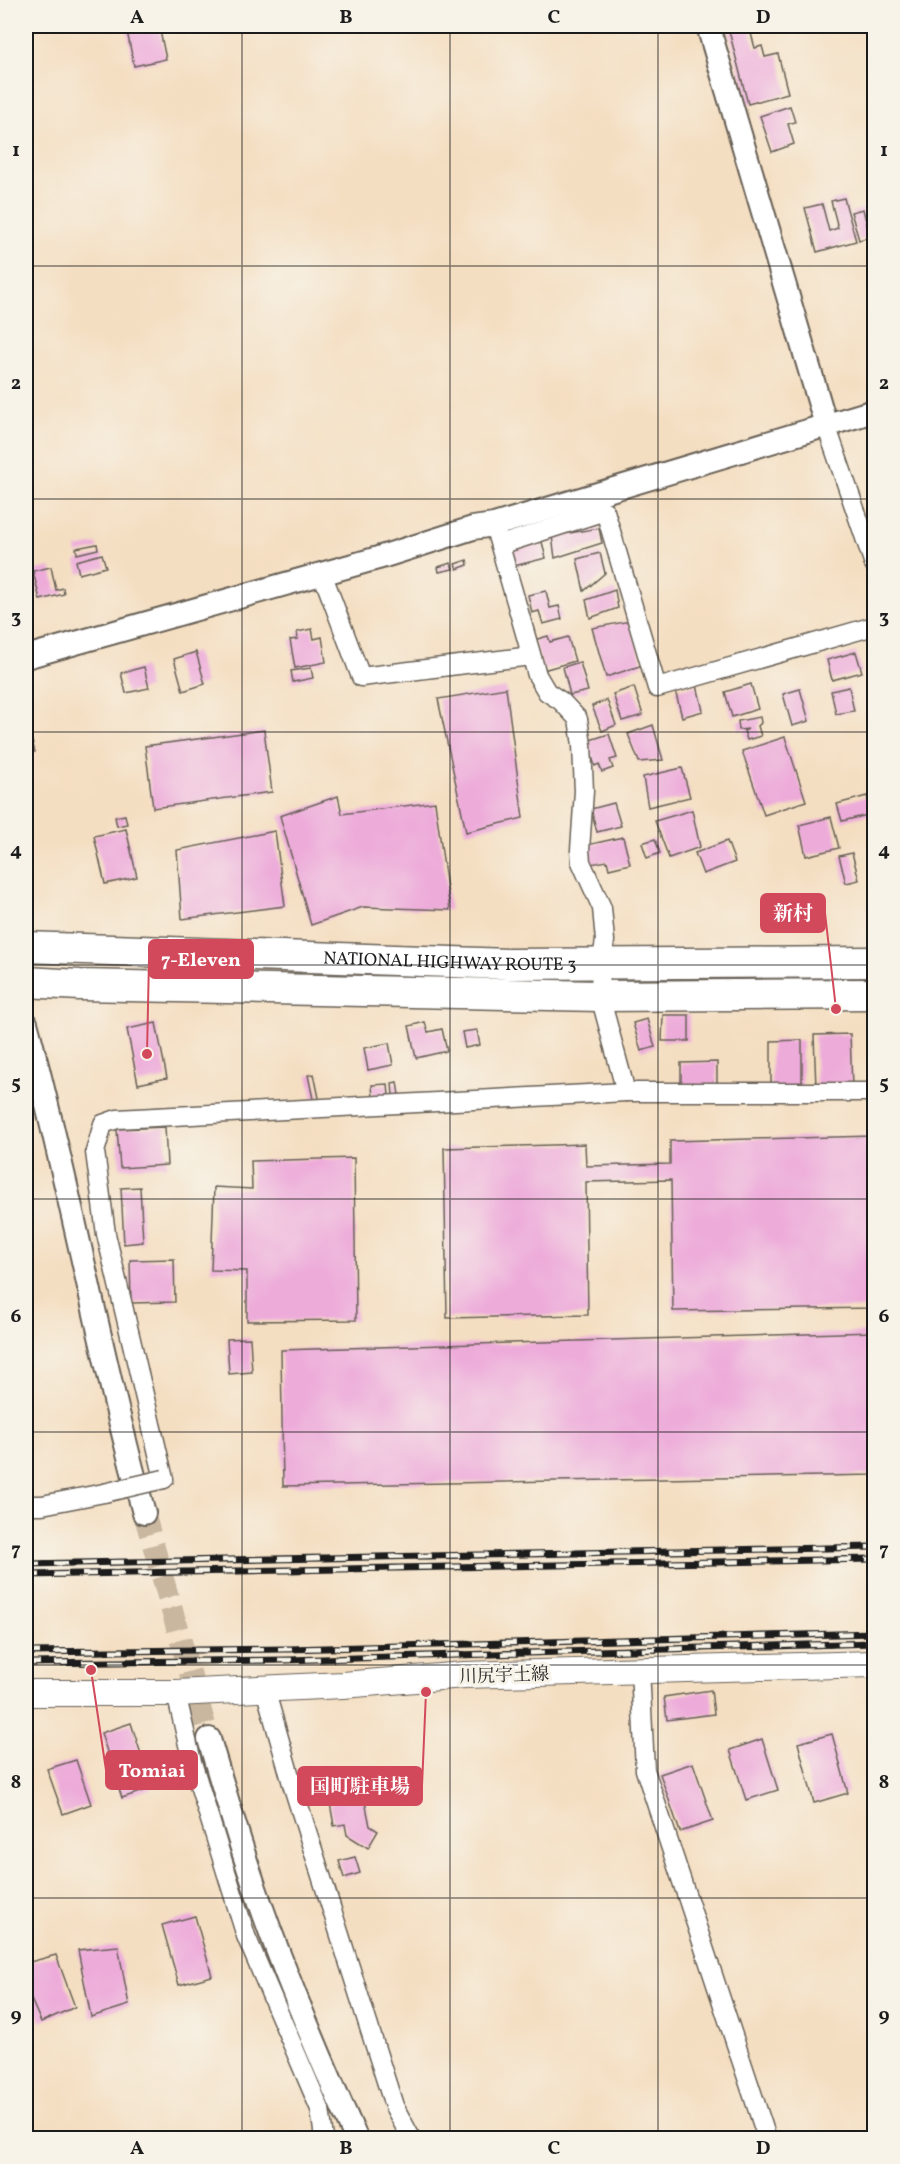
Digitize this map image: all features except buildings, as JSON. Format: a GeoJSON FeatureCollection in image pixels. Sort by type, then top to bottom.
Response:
{"type":"FeatureCollection","features":[{"type":"Feature","properties":{"kind":"highway","name":"NATIONAL HIGHWAY ROUTE 3"},"geometry":{"type":"LineString","coordinates":[[26,948],[508,964],[874,962]]}},
{"type":"Feature","properties":{"kind":"highway","name":"NATIONAL HIGHWAY ROUTE 3"},"geometry":{"type":"LineString","coordinates":[[26,982],[600,996],[874,994]]}},
{"type":"Feature","properties":{"kind":"main road","name":"川尻宇土線"},"geometry":{"type":"LineString","coordinates":[[26,1693],[176,1693],[464,1676],[874,1664]]}},
{"type":"Feature","properties":{"kind":"street"},"geometry":{"type":"LineString","coordinates":[[708,26],[826,425],[874,564]]}},
{"type":"Feature","properties":{"kind":"street"},"geometry":{"type":"LineString","coordinates":[[497,535],[874,411]]}},
{"type":"Feature","properties":{"kind":"street"},"geometry":{"type":"LineString","coordinates":[[26,657],[472,528],[497,535],[605,510],[657,688],[874,626]]}},
{"type":"Feature","properties":{"kind":"street"},"geometry":{"type":"LineString","coordinates":[[497,535],[537,675],[547,692],[571,710],[578,719],[582,745],[584,791],[581,862],[602,908],[605,941],[601,964],[600,996],[626,1092]]}},
{"type":"Feature","properties":{"kind":"street"},"geometry":{"type":"LineString","coordinates":[[322,573],[361,676],[531,656]]}},
{"type":"Feature","properties":{"kind":"street"},"geometry":{"type":"LineString","coordinates":[[26,1023],[52,1125],[125,1446],[144,1513]]}},
{"type":"Feature","properties":{"kind":"street"},"geometry":{"type":"LineString","coordinates":[[26,1505],[42,1505],[164,1479],[106,1234],[95,1152],[103,1124],[117,1119],[626,1092],[874,1092]]}},
{"type":"Feature","properties":{"kind":"street"},"geometry":{"type":"LineString","coordinates":[[640,1670],[645,1770],[767,2139]]}},
{"type":"Feature","properties":{"kind":"street"},"geometry":{"type":"LineString","coordinates":[[265,1689],[293,1787],[394,2106],[411,2139]]}},
{"type":"Feature","properties":{"kind":"street"},"geometry":{"type":"LineString","coordinates":[[176,1693],[192,1762],[246,1936],[320,2109],[324,2139]]}},
{"type":"Feature","properties":{"kind":"street"},"geometry":{"type":"LineString","coordinates":[[209,1739],[249,1871],[273,1937],[356,2139]]}},
{"type":"Feature","properties":{"kind":"tunnel"},"geometry":{"type":"LineString","coordinates":[[144,1513],[209,1739]]}},
{"type":"Feature","properties":{"kind":"railway"},"geometry":{"type":"LineString","coordinates":[[26,1564],[874,1547]]}},
{"type":"Feature","properties":{"kind":"railway"},"geometry":{"type":"LineString","coordinates":[[26,1575],[874,1559]]}},
{"type":"Feature","properties":{"kind":"railway"},"geometry":{"type":"LineString","coordinates":[[26,1652],[289,1649],[874,1633]]}},
{"type":"Feature","properties":{"kind":"railway"},"geometry":{"type":"LineString","coordinates":[[26,1663],[288,1660],[874,1643]]}},
{"type":"Feature","properties":{"kind":"place","name":"新村"},"geometry":{"type":"Point","coordinates":[836,1009]}},
{"type":"Feature","properties":{"kind":"place","name":"7-Eleven"},"geometry":{"type":"Point","coordinates":[147,1054]}},
{"type":"Feature","properties":{"kind":"place","name":"Tomiai"},"geometry":{"type":"Point","coordinates":[91,1670]}},
{"type":"Feature","properties":{"kind":"place","name":"国町駐車場"},"geometry":{"type":"Point","coordinates":[426,1692]}}]}
